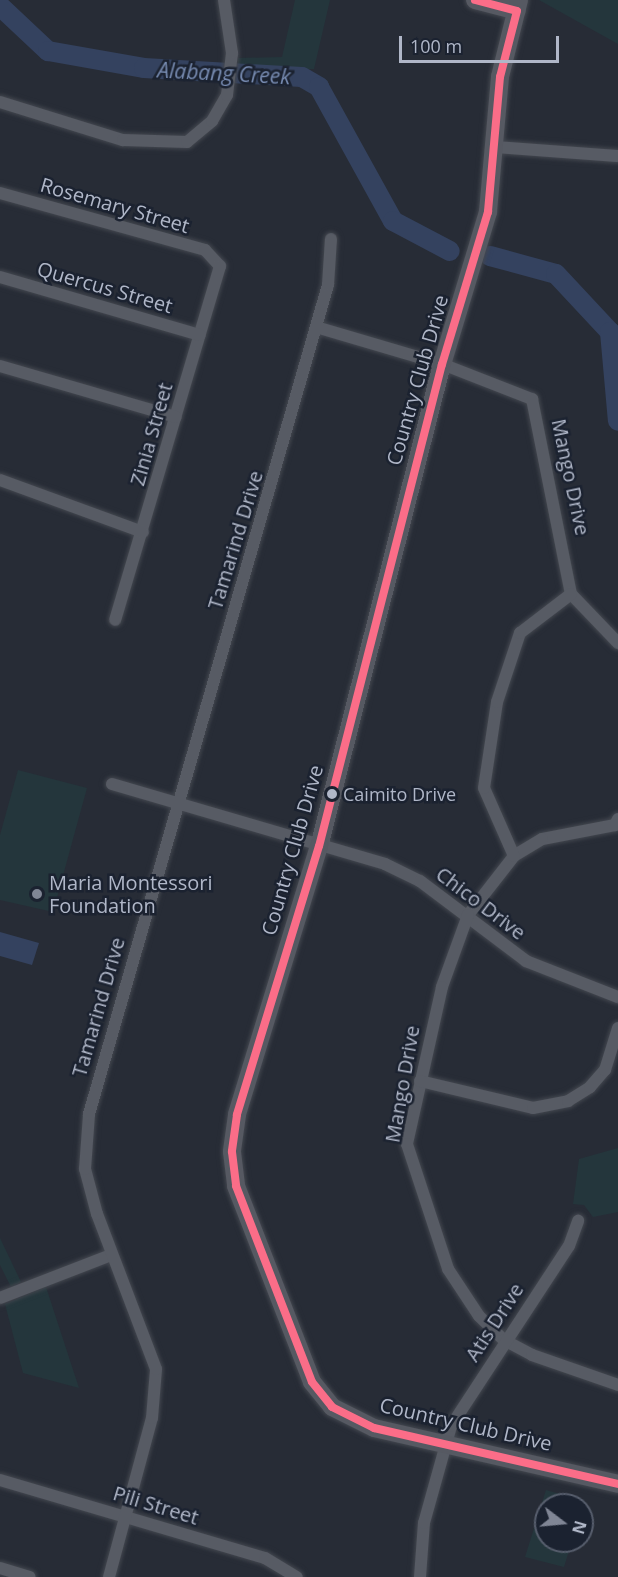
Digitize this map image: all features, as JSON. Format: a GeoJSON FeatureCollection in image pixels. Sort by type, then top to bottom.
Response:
{"type":"FeatureCollection","features":[{"type":"Feature","properties":{"kind":"street"},"geometry":{"type":"LineString","coordinates":[[0,102],[123,140],[187,142],[212,122],[227,95],[230,65],[224,0]]}},
{"type":"Feature","properties":{"kind":"street"},"geometry":{"type":"LineString","coordinates":[[475,0],[518,6]]}},
{"type":"Feature","properties":{"kind":"street","name":"Country Club Drive"},"geometry":{"type":"LineString","coordinates":[[518,6],[500,77],[488,212],[442,364],[319,846],[237,1115],[232,1152],[236,1186],[319,1391],[332,1407],[374,1428],[618,1484]]}},
{"type":"Feature","properties":{"kind":"street"},"geometry":{"type":"LineString","coordinates":[[495,147],[618,156]]}},
{"type":"Feature","properties":{"kind":"street","name":"Rosemary Street"},"geometry":{"type":"LineString","coordinates":[[0,193],[218,258]]}},
{"type":"Feature","properties":{"kind":"street","name":"Tamarind Drive"},"geometry":{"type":"LineString","coordinates":[[109,1577],[152,1418],[156,1369],[111,1256],[86,1169],[89,1114],[177,802],[330,278],[331,239]]}},
{"type":"Feature","properties":{"kind":"street","name":"Zinia Street"},"geometry":{"type":"LineString","coordinates":[[115,620],[200,334],[218,258]]}},
{"type":"Feature","properties":{"kind":"street","name":"Quercus Street"},"geometry":{"type":"LineString","coordinates":[[0,277],[200,334]]}},
{"type":"Feature","properties":{"kind":"street"},"geometry":{"type":"LineString","coordinates":[[316,327],[442,364]]}},
{"type":"Feature","properties":{"kind":"street","name":"Mango Drive"},"geometry":{"type":"LineString","coordinates":[[442,364],[532,399],[571,594]]}},
{"type":"Feature","properties":{"kind":"street"},"geometry":{"type":"LineString","coordinates":[[0,366],[176,417]]}},
{"type":"Feature","properties":{"kind":"street"},"geometry":{"type":"LineString","coordinates":[[0,480],[143,532]]}},
{"type":"Feature","properties":{"kind":"street"},"geometry":{"type":"LineString","coordinates":[[514,856],[484,788],[497,702],[520,633],[571,594],[618,643]]}},
{"type":"Feature","properties":{"kind":"street"},"geometry":{"type":"LineString","coordinates":[[112,784],[319,846]]}},
{"type":"Feature","properties":{"kind":"street","name":"Mango Drive"},"geometry":{"type":"LineString","coordinates":[[618,819],[615,825],[542,839],[514,856],[468,915],[441,987],[407,1144],[428,1222],[448,1269],[479,1316],[504,1340],[618,1384]]}},
{"type":"Feature","properties":{"kind":"street","name":"Chico Drive"},"geometry":{"type":"LineString","coordinates":[[319,846],[385,864],[468,915],[526,961],[618,996]]}},
{"type":"Feature","properties":{"kind":"street"},"geometry":{"type":"LineString","coordinates":[[420,1081],[533,1108],[568,1101],[590,1087],[604,1070],[618,1028]]}},
{"type":"Feature","properties":{"kind":"street","name":"Atis Drive"},"geometry":{"type":"LineString","coordinates":[[420,1577],[424,1523],[451,1426],[504,1340],[569,1246],[578,1221]]}},
{"type":"Feature","properties":{"kind":"street"},"geometry":{"type":"LineString","coordinates":[[0,1298],[111,1256]]}},
{"type":"Feature","properties":{"kind":"street","name":"Pili Street"},"geometry":{"type":"LineString","coordinates":[[0,1480],[265,1558],[297,1577]]}},
{"type":"Feature","properties":{"kind":"street"},"geometry":{"type":"LineString","coordinates":[[0,1568],[30,1577]]}},
{"type":"Feature","properties":{"kind":"shaded area"},"geometry":{"type":"Polygon","coordinates":[[[295,0],[330,0],[314,69],[238,71],[238,58],[282,57],[295,0]]]}},
{"type":"Feature","properties":{"kind":"shaded area"},"geometry":{"type":"Polygon","coordinates":[[[539,0],[618,0],[618,44],[539,0]]]}},
{"type":"Feature","properties":{"kind":"shaded area"},"geometry":{"type":"Polygon","coordinates":[[[18,770],[87,788],[53,912],[0,900],[0,835],[18,770]]]}},
{"type":"Feature","properties":{"kind":"shaded area"},"geometry":{"type":"Polygon","coordinates":[[[618,1148],[618,1212],[593,1217],[584,1205],[573,1204],[579,1159],[618,1148]]]}},
{"type":"Feature","properties":{"kind":"shaded area"},"geometry":{"type":"Polygon","coordinates":[[[0,1238],[21,1282],[11,1287],[0,1265],[0,1238]]]}},
{"type":"Feature","properties":{"kind":"shaded area"},"geometry":{"type":"Polygon","coordinates":[[[46,1287],[79,1388],[23,1373],[5,1304],[46,1287]]]}},
{"type":"Feature","properties":{"kind":"shaded area"},"geometry":{"type":"Polygon","coordinates":[[[534,1528],[534,1553],[568,1553],[564,1567],[525,1557],[534,1528]]]}},
{"type":"Feature","properties":{"kind":"water"},"geometry":{"type":"Polygon","coordinates":[[[0,932],[39,943],[32,965],[0,956],[0,932]]]}},
{"type":"Feature","properties":{"kind":"waterway","name":"Alabang Creek"},"geometry":{"type":"LineString","coordinates":[[0,6],[48,51],[144,68],[302,77],[319,87],[393,221],[450,251]]}},
{"type":"Feature","properties":{"kind":"waterway","name":"Alabang Creek"},"geometry":{"type":"LineString","coordinates":[[490,256],[556,274],[610,332],[618,421]]}},
{"type":"Feature","properties":{"kind":"transit line"},"geometry":{"type":"LineString","coordinates":[[475,0],[517,11],[500,77],[488,212],[442,364],[319,846],[237,1115],[232,1152],[236,1186],[312,1382],[332,1407],[374,1428],[618,1484]]}},
{"type":"Feature","properties":{"kind":"place","name":"Caimito Drive"},"geometry":{"type":"Point","coordinates":[332,794]}},
{"type":"Feature","properties":{"kind":"place","name":"Maria Montessori Foundation"},"geometry":{"type":"Point","coordinates":[37,894]}}]}
